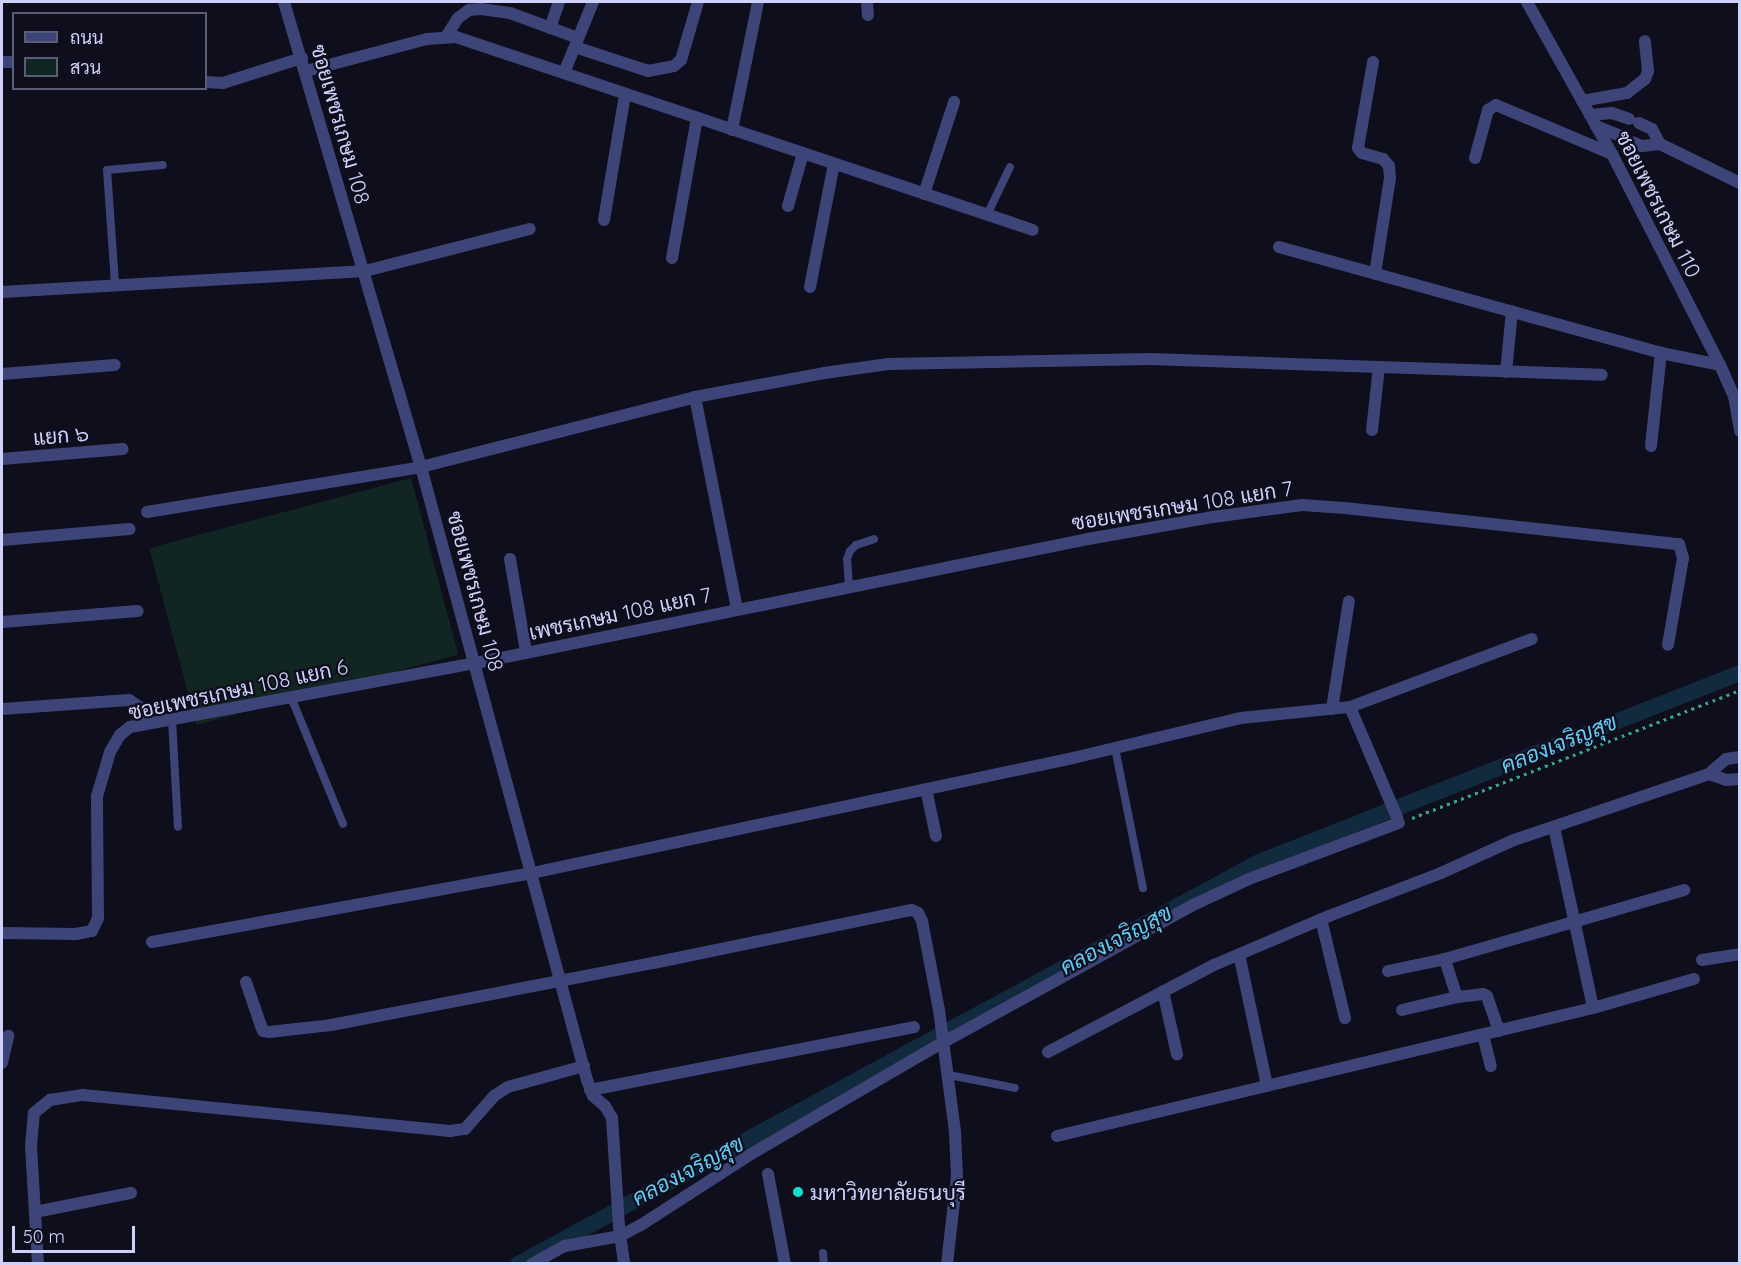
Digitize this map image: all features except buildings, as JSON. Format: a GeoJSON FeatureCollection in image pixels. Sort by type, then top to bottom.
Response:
{"type":"FeatureCollection","features":[{"type":"Feature","properties":{"kind":"street","name":"ซอยเพชรเกษม 108"},"geometry":{"type":"LineString","coordinates":[[284,2],[421,467],[591,1090],[593,1096],[605,1106],[612,1118],[619,1232],[624,1263]]}},
{"type":"Feature","properties":{"kind":"street"},"geometry":{"type":"LineString","coordinates":[[550,28],[560,2]]}},
{"type":"Feature","properties":{"kind":"street"},"geometry":{"type":"LineString","coordinates":[[564,74],[593,2]]}},
{"type":"Feature","properties":{"kind":"street"},"geometry":{"type":"LineString","coordinates":[[446,37],[459,18],[469,10],[510,13],[648,71],[674,66],[681,60],[698,2]]}},
{"type":"Feature","properties":{"kind":"street"},"geometry":{"type":"LineString","coordinates":[[732,130],[758,2]]}},
{"type":"Feature","properties":{"kind":"street"},"geometry":{"type":"LineString","coordinates":[[867,2],[868,15]]}},
{"type":"Feature","properties":{"kind":"street","name":"ซอยเพชรเกษม 110"},"geometry":{"type":"LineString","coordinates":[[1527,2],[1612,154],[1735,392],[1740,431]]}},
{"type":"Feature","properties":{"kind":"street"},"geometry":{"type":"LineString","coordinates":[[306,71],[428,39],[446,37],[471,42],[1032,230]]}},
{"type":"Feature","properties":{"kind":"street"},"geometry":{"type":"LineString","coordinates":[[1582,101],[1627,93],[1645,79],[1648,71],[1645,41]]}},
{"type":"Feature","properties":{"kind":"street"},"geometry":{"type":"LineString","coordinates":[[207,82],[223,83],[302,58]]}},
{"type":"Feature","properties":{"kind":"street"},"geometry":{"type":"LineString","coordinates":[[1373,62],[1358,148],[1362,153],[1383,159],[1389,166],[1390,178],[1375,274]]}},
{"type":"Feature","properties":{"kind":"street"},"geometry":{"type":"LineString","coordinates":[[604,220],[625,94]]}},
{"type":"Feature","properties":{"kind":"street"},"geometry":{"type":"LineString","coordinates":[[924,194],[954,102]]}},
{"type":"Feature","properties":{"kind":"street"},"geometry":{"type":"LineString","coordinates":[[1475,158],[1488,110],[1496,105],[1612,154]]}},
{"type":"Feature","properties":{"kind":"street"},"geometry":{"type":"LineString","coordinates":[[1593,121],[1612,113],[1652,129],[1660,144]]}},
{"type":"Feature","properties":{"kind":"street"},"geometry":{"type":"LineString","coordinates":[[672,258],[697,118]]}},
{"type":"Feature","properties":{"kind":"street"},"geometry":{"type":"LineString","coordinates":[[1593,121],[1642,146],[1660,144],[1740,183]]}},
{"type":"Feature","properties":{"kind":"street"},"geometry":{"type":"LineString","coordinates":[[788,206],[803,153]]}},
{"type":"Feature","properties":{"kind":"street"},"geometry":{"type":"LineString","coordinates":[[810,287],[834,164]]}},
{"type":"Feature","properties":{"kind":"street"},"geometry":{"type":"LineString","coordinates":[[2,292],[364,271],[530,228]]}},
{"type":"Feature","properties":{"kind":"street"},"geometry":{"type":"LineString","coordinates":[[1279,247],[1661,352],[1720,365]]}},
{"type":"Feature","properties":{"kind":"street"},"geometry":{"type":"LineString","coordinates":[[1506,372],[1512,311]]}},
{"type":"Feature","properties":{"kind":"street"},"geometry":{"type":"LineString","coordinates":[[1650,447],[1661,352]]}},
{"type":"Feature","properties":{"kind":"street"},"geometry":{"type":"LineString","coordinates":[[147,512],[421,467],[694,397],[824,373],[888,364],[1151,359],[1602,375]]}},
{"type":"Feature","properties":{"kind":"street"},"geometry":{"type":"LineString","coordinates":[[2,374],[116,365]]}},
{"type":"Feature","properties":{"kind":"street"},"geometry":{"type":"LineString","coordinates":[[1372,430],[1379,367]]}},
{"type":"Feature","properties":{"kind":"street"},"geometry":{"type":"LineString","coordinates":[[694,397],[737,609]]}},
{"type":"Feature","properties":{"kind":"street","name":"แยก ๖"},"geometry":{"type":"LineString","coordinates":[[2,459],[123,449]]}},
{"type":"Feature","properties":{"kind":"street","name":"ซอยเพชรเกษม 108 แยก 7"},"geometry":{"type":"LineString","coordinates":[[737,609],[1088,539],[1261,509],[1302,505],[1679,544],[1683,558],[1668,645]]}},
{"type":"Feature","properties":{"kind":"street"},"geometry":{"type":"LineString","coordinates":[[2,540],[130,529]]}},
{"type":"Feature","properties":{"kind":"street"},"geometry":{"type":"LineString","coordinates":[[510,559],[526,652]]}},
{"type":"Feature","properties":{"kind":"street"},"geometry":{"type":"LineString","coordinates":[[1332,709],[1349,601]]}},
{"type":"Feature","properties":{"kind":"street","name":"เพชรเกษม 108 แยก 7"},"geometry":{"type":"LineString","coordinates":[[476,663],[737,609]]}},
{"type":"Feature","properties":{"kind":"street"},"geometry":{"type":"LineString","coordinates":[[2,622],[138,611]]}},
{"type":"Feature","properties":{"kind":"street"},"geometry":{"type":"LineString","coordinates":[[152,942],[532,873],[1115,748],[1241,718],[1290,711],[1350,707],[1532,639]]}},
{"type":"Feature","properties":{"kind":"street","name":"ซอยเพชรเกษม 108 แยก 6"},"geometry":{"type":"LineString","coordinates":[[2,933],[76,934],[92,931],[98,918],[98,796],[110,752],[120,735],[130,727],[476,663]]}},
{"type":"Feature","properties":{"kind":"street"},"geometry":{"type":"LineString","coordinates":[[2,709],[129,700],[144,710],[149,723]]}},
{"type":"Feature","properties":{"kind":"street"},"geometry":{"type":"LineString","coordinates":[[532,1263],[565,1246],[619,1232],[664,1211],[751,1154],[942,1039],[1193,905],[1249,879],[1398,820],[1350,707]]}},
{"type":"Feature","properties":{"kind":"street"},"geometry":{"type":"LineString","coordinates":[[1048,1052],[1163,991],[1239,954],[1321,919],[1441,873],[1514,840],[1709,774],[1726,759],[1740,757]]}},
{"type":"Feature","properties":{"kind":"street"},"geometry":{"type":"LineString","coordinates":[[1709,774],[1726,780],[1740,779]]}},
{"type":"Feature","properties":{"kind":"street"},"geometry":{"type":"LineString","coordinates":[[926,789],[936,836]]}},
{"type":"Feature","properties":{"kind":"street"},"geometry":{"type":"LineString","coordinates":[[1554,827],[1593,1008]]}},
{"type":"Feature","properties":{"kind":"street"},"geometry":{"type":"LineString","coordinates":[[1388,971],[1445,959],[1684,890]]}},
{"type":"Feature","properties":{"kind":"street"},"geometry":{"type":"LineString","coordinates":[[246,982],[263,1031],[269,1032],[331,1025],[912,910],[922,921],[949,1075],[957,1159],[953,1230],[947,1263]]}},
{"type":"Feature","properties":{"kind":"street"},"geometry":{"type":"LineString","coordinates":[[1321,919],[1345,1018]]}},
{"type":"Feature","properties":{"kind":"street"},"geometry":{"type":"LineString","coordinates":[[1239,954],[1267,1086]]}},
{"type":"Feature","properties":{"kind":"street"},"geometry":{"type":"LineString","coordinates":[[1702,960],[1740,954]]}},
{"type":"Feature","properties":{"kind":"street"},"geometry":{"type":"LineString","coordinates":[[1445,959],[1457,997]]}},
{"type":"Feature","properties":{"kind":"street"},"geometry":{"type":"LineString","coordinates":[[1057,1136],[1593,1008],[1694,979]]}},
{"type":"Feature","properties":{"kind":"street"},"geometry":{"type":"LineString","coordinates":[[1163,991],[1177,1054]]}},
{"type":"Feature","properties":{"kind":"street"},"geometry":{"type":"LineString","coordinates":[[1402,1010],[1457,997],[1483,994],[1488,996],[1499,1031]]}},
{"type":"Feature","properties":{"kind":"street"},"geometry":{"type":"LineString","coordinates":[[591,1090],[914,1027]]}},
{"type":"Feature","properties":{"kind":"street"},"geometry":{"type":"LineString","coordinates":[[1483,1035],[1491,1066]]}},
{"type":"Feature","properties":{"kind":"street"},"geometry":{"type":"LineString","coordinates":[[2,1063],[8,1036]]}},
{"type":"Feature","properties":{"kind":"street"},"geometry":{"type":"LineString","coordinates":[[38,1263],[30,1146],[34,1113],[50,1100],[83,1095],[450,1131],[465,1129],[495,1096],[508,1087],[584,1066]]}},
{"type":"Feature","properties":{"kind":"street"},"geometry":{"type":"LineString","coordinates":[[768,1174],[785,1263]]}},
{"type":"Feature","properties":{"kind":"street"},"geometry":{"type":"LineString","coordinates":[[34,1212],[131,1193]]}},
{"type":"Feature","properties":{"kind":"lane"},"geometry":{"type":"LineString","coordinates":[[115,284],[107,170],[163,165]]}},
{"type":"Feature","properties":{"kind":"lane"},"geometry":{"type":"LineString","coordinates":[[987,215],[1010,167]]}},
{"type":"Feature","properties":{"kind":"lane"},"geometry":{"type":"LineString","coordinates":[[849,587],[847,559],[850,551],[856,545],[874,539]]}},
{"type":"Feature","properties":{"kind":"lane"},"geometry":{"type":"LineString","coordinates":[[291,697],[343,824]]}},
{"type":"Feature","properties":{"kind":"lane"},"geometry":{"type":"LineString","coordinates":[[172,720],[178,827]]}},
{"type":"Feature","properties":{"kind":"lane"},"geometry":{"type":"LineString","coordinates":[[1115,748],[1143,888]]}},
{"type":"Feature","properties":{"kind":"lane"},"geometry":{"type":"LineString","coordinates":[[949,1075],[1016,1088]]}},
{"type":"Feature","properties":{"kind":"lane"},"geometry":{"type":"LineString","coordinates":[[823,1253],[824,1263]]}},
{"type":"Feature","properties":{"kind":"path"},"geometry":{"type":"LineString","coordinates":[[1398,820],[1740,690]]}},
{"type":"Feature","properties":{"kind":"green space"},"geometry":{"type":"Polygon","coordinates":[[[411,478],[458,655],[197,725],[149,548],[411,478]]]}},
{"type":"Feature","properties":{"kind":"waterway","name":"คลองเจริญสุข"},"geometry":{"type":"LineString","coordinates":[[518,1264],[1259,862],[1740,673]]}},
{"type":"Feature","properties":{"kind":"place","name":"มหาวิทยาลัยธนบุรี"},"geometry":{"type":"Point","coordinates":[798,1192]}}]}
